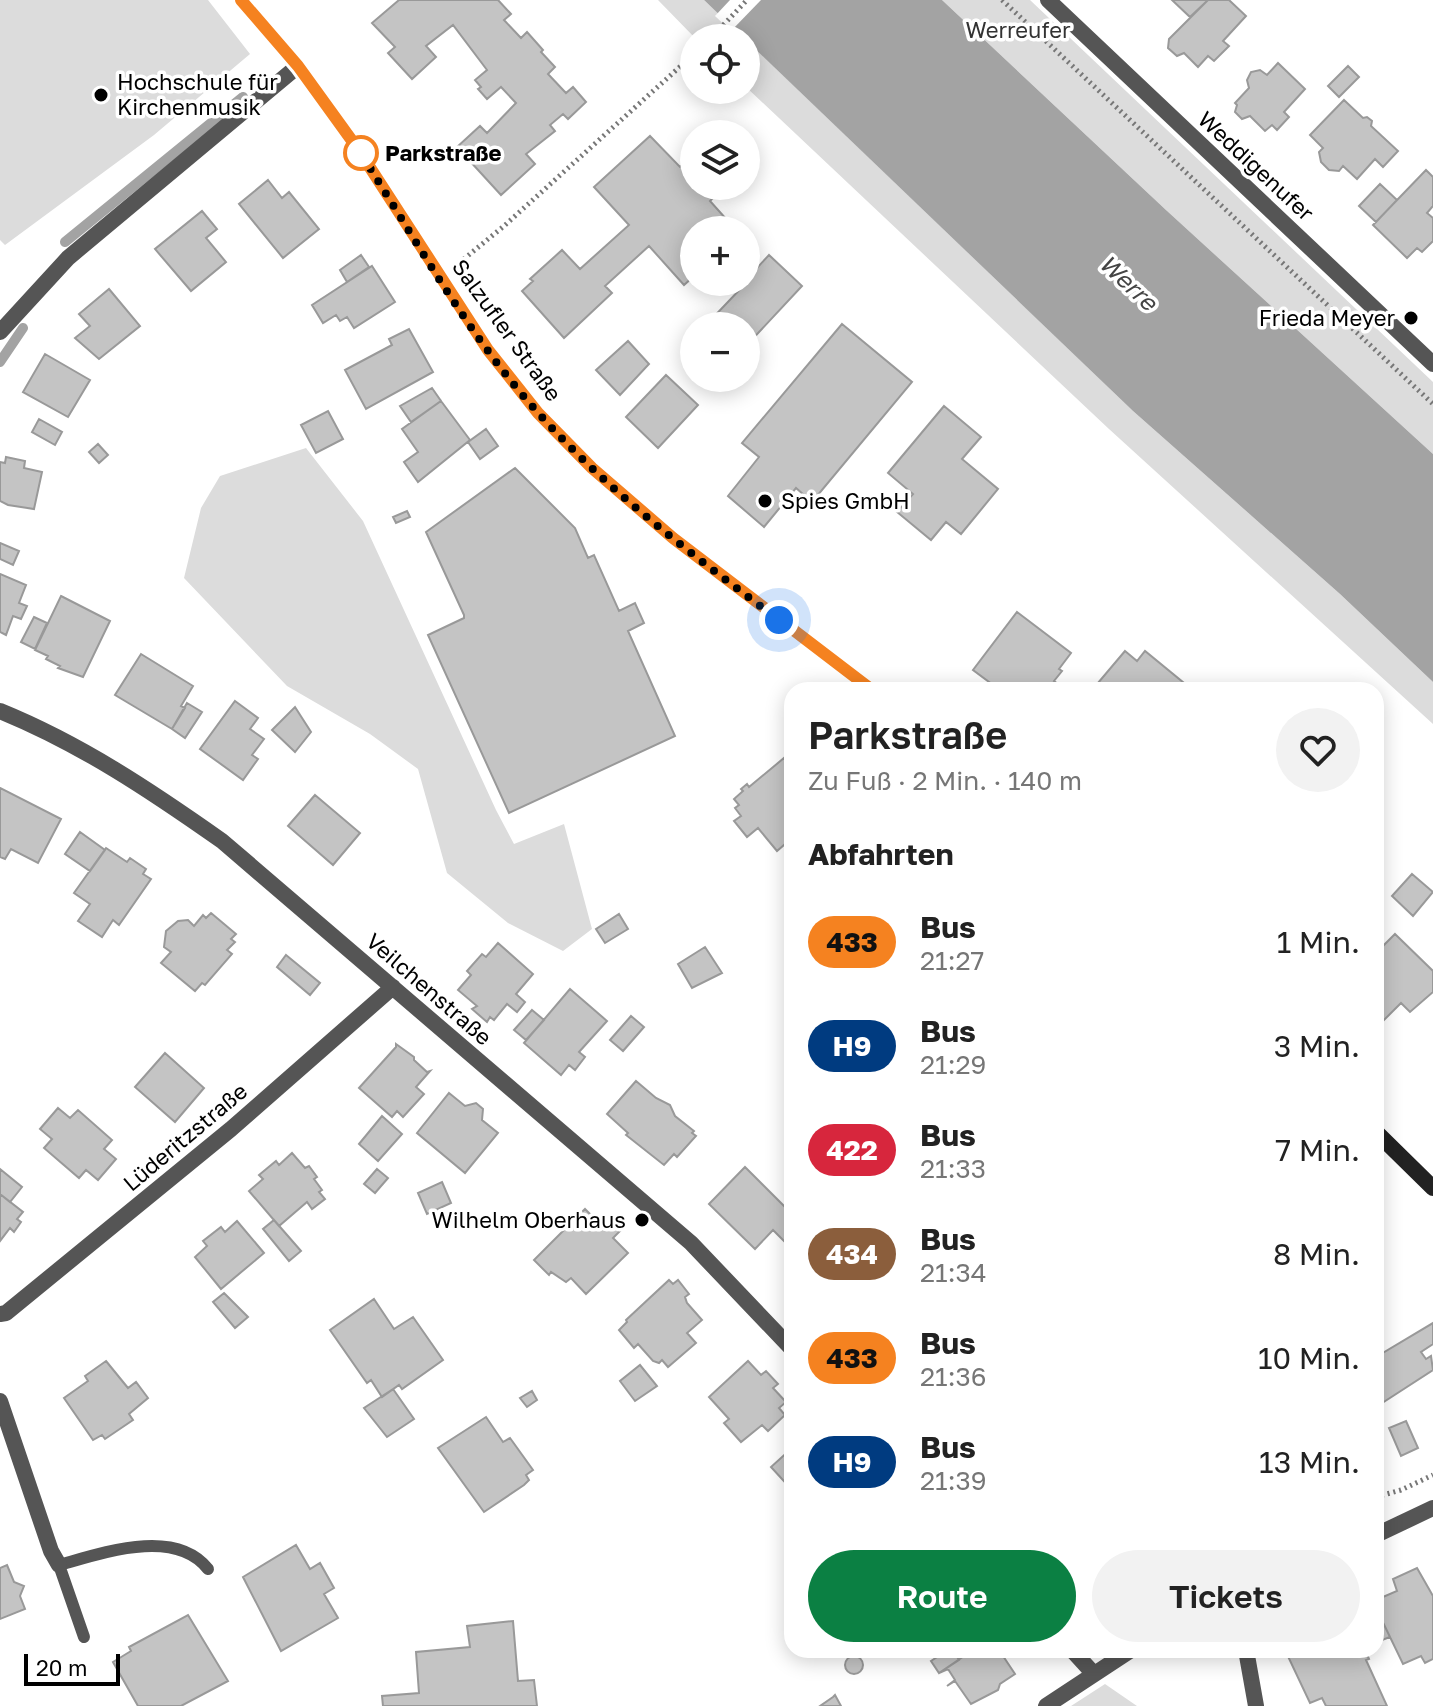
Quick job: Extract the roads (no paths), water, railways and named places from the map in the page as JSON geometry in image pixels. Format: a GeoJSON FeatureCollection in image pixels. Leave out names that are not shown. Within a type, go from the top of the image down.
{"type":"FeatureCollection","features":[{"type":"Feature","properties":{"kind":"main road","name":"Salzufler Straße"},"geometry":{"type":"LineString","coordinates":[[241,0],[298,66],[358,149],[488,350],[538,413],[592,468],[718,574],[861,682]]}},
{"type":"Feature","properties":{"kind":"main road"},"geometry":{"type":"LineString","coordinates":[[1384,1140],[1433,1188]]}},
{"type":"Feature","properties":{"kind":"street","name":"Weddigenufer"},"geometry":{"type":"LineString","coordinates":[[1048,0],[1433,364]]}},
{"type":"Feature","properties":{"kind":"street"},"geometry":{"type":"LineString","coordinates":[[0,332],[68,258],[298,66]]}},
{"type":"Feature","properties":{"kind":"street","name":"Veilchenstraße"},"geometry":{"type":"LineString","coordinates":[[0,711],[49,731],[154,792],[222,841],[691,1243],[784,1341]]}},
{"type":"Feature","properties":{"kind":"street","name":"Lüderitzstraße"},"geometry":{"type":"LineString","coordinates":[[0,1314],[18,1303],[231,1129],[393,987]]}},
{"type":"Feature","properties":{"kind":"street"},"geometry":{"type":"LineString","coordinates":[[0,1401],[51,1551],[59,1565]]}},
{"type":"Feature","properties":{"kind":"street"},"geometry":{"type":"LineString","coordinates":[[1384,1531],[1433,1508]]}},
{"type":"Feature","properties":{"kind":"street"},"geometry":{"type":"LineString","coordinates":[[1079,1658],[1093,1673]]}},
{"type":"Feature","properties":{"kind":"street"},"geometry":{"type":"LineString","coordinates":[[1046,1706],[1118,1658]]}},
{"type":"Feature","properties":{"kind":"street"},"geometry":{"type":"LineString","coordinates":[[1247,1658],[1256,1706]]}},
{"type":"Feature","properties":{"kind":"lane"},"geometry":{"type":"LineString","coordinates":[[84,1637],[59,1565],[115,1549],[169,1546],[197,1556],[208,1569]]}},
{"type":"Feature","properties":{"kind":"water","name":"Werre"},"geometry":{"type":"Polygon","coordinates":[[[704,0],[942,0],[1433,454],[1433,682],[1340,594],[1133,411],[760,54],[760,24],[729,24],[704,0]]]}},
{"type":"Feature","properties":{"kind":"waterway"},"geometry":{"type":"LineString","coordinates":[[65,242],[243,97]]}},
{"type":"Feature","properties":{"kind":"waterway"},"geometry":{"type":"LineString","coordinates":[[0,362],[23,328]]}},
{"type":"Feature","properties":{"kind":"place","name":"Hochschule für Kirchenmusik"},"geometry":{"type":"Point","coordinates":[101,95]}},
{"type":"Feature","properties":{"kind":"place","name":"Parkstraße"},"geometry":{"type":"Point","coordinates":[361,153]}},
{"type":"Feature","properties":{"kind":"place","name":"Frieda Meyer"},"geometry":{"type":"Point","coordinates":[1411,318]}},
{"type":"Feature","properties":{"kind":"place","name":"Spies GmbH"},"geometry":{"type":"Point","coordinates":[765,501]}},
{"type":"Feature","properties":{"kind":"place","name":"Wilhelm Oberhaus"},"geometry":{"type":"Point","coordinates":[642,1220]}},
{"type":"Feature","properties":{"kind":"park label","name":"Werreufer"},"geometry":{"type":"Point","coordinates":[1018,30]}}]}
